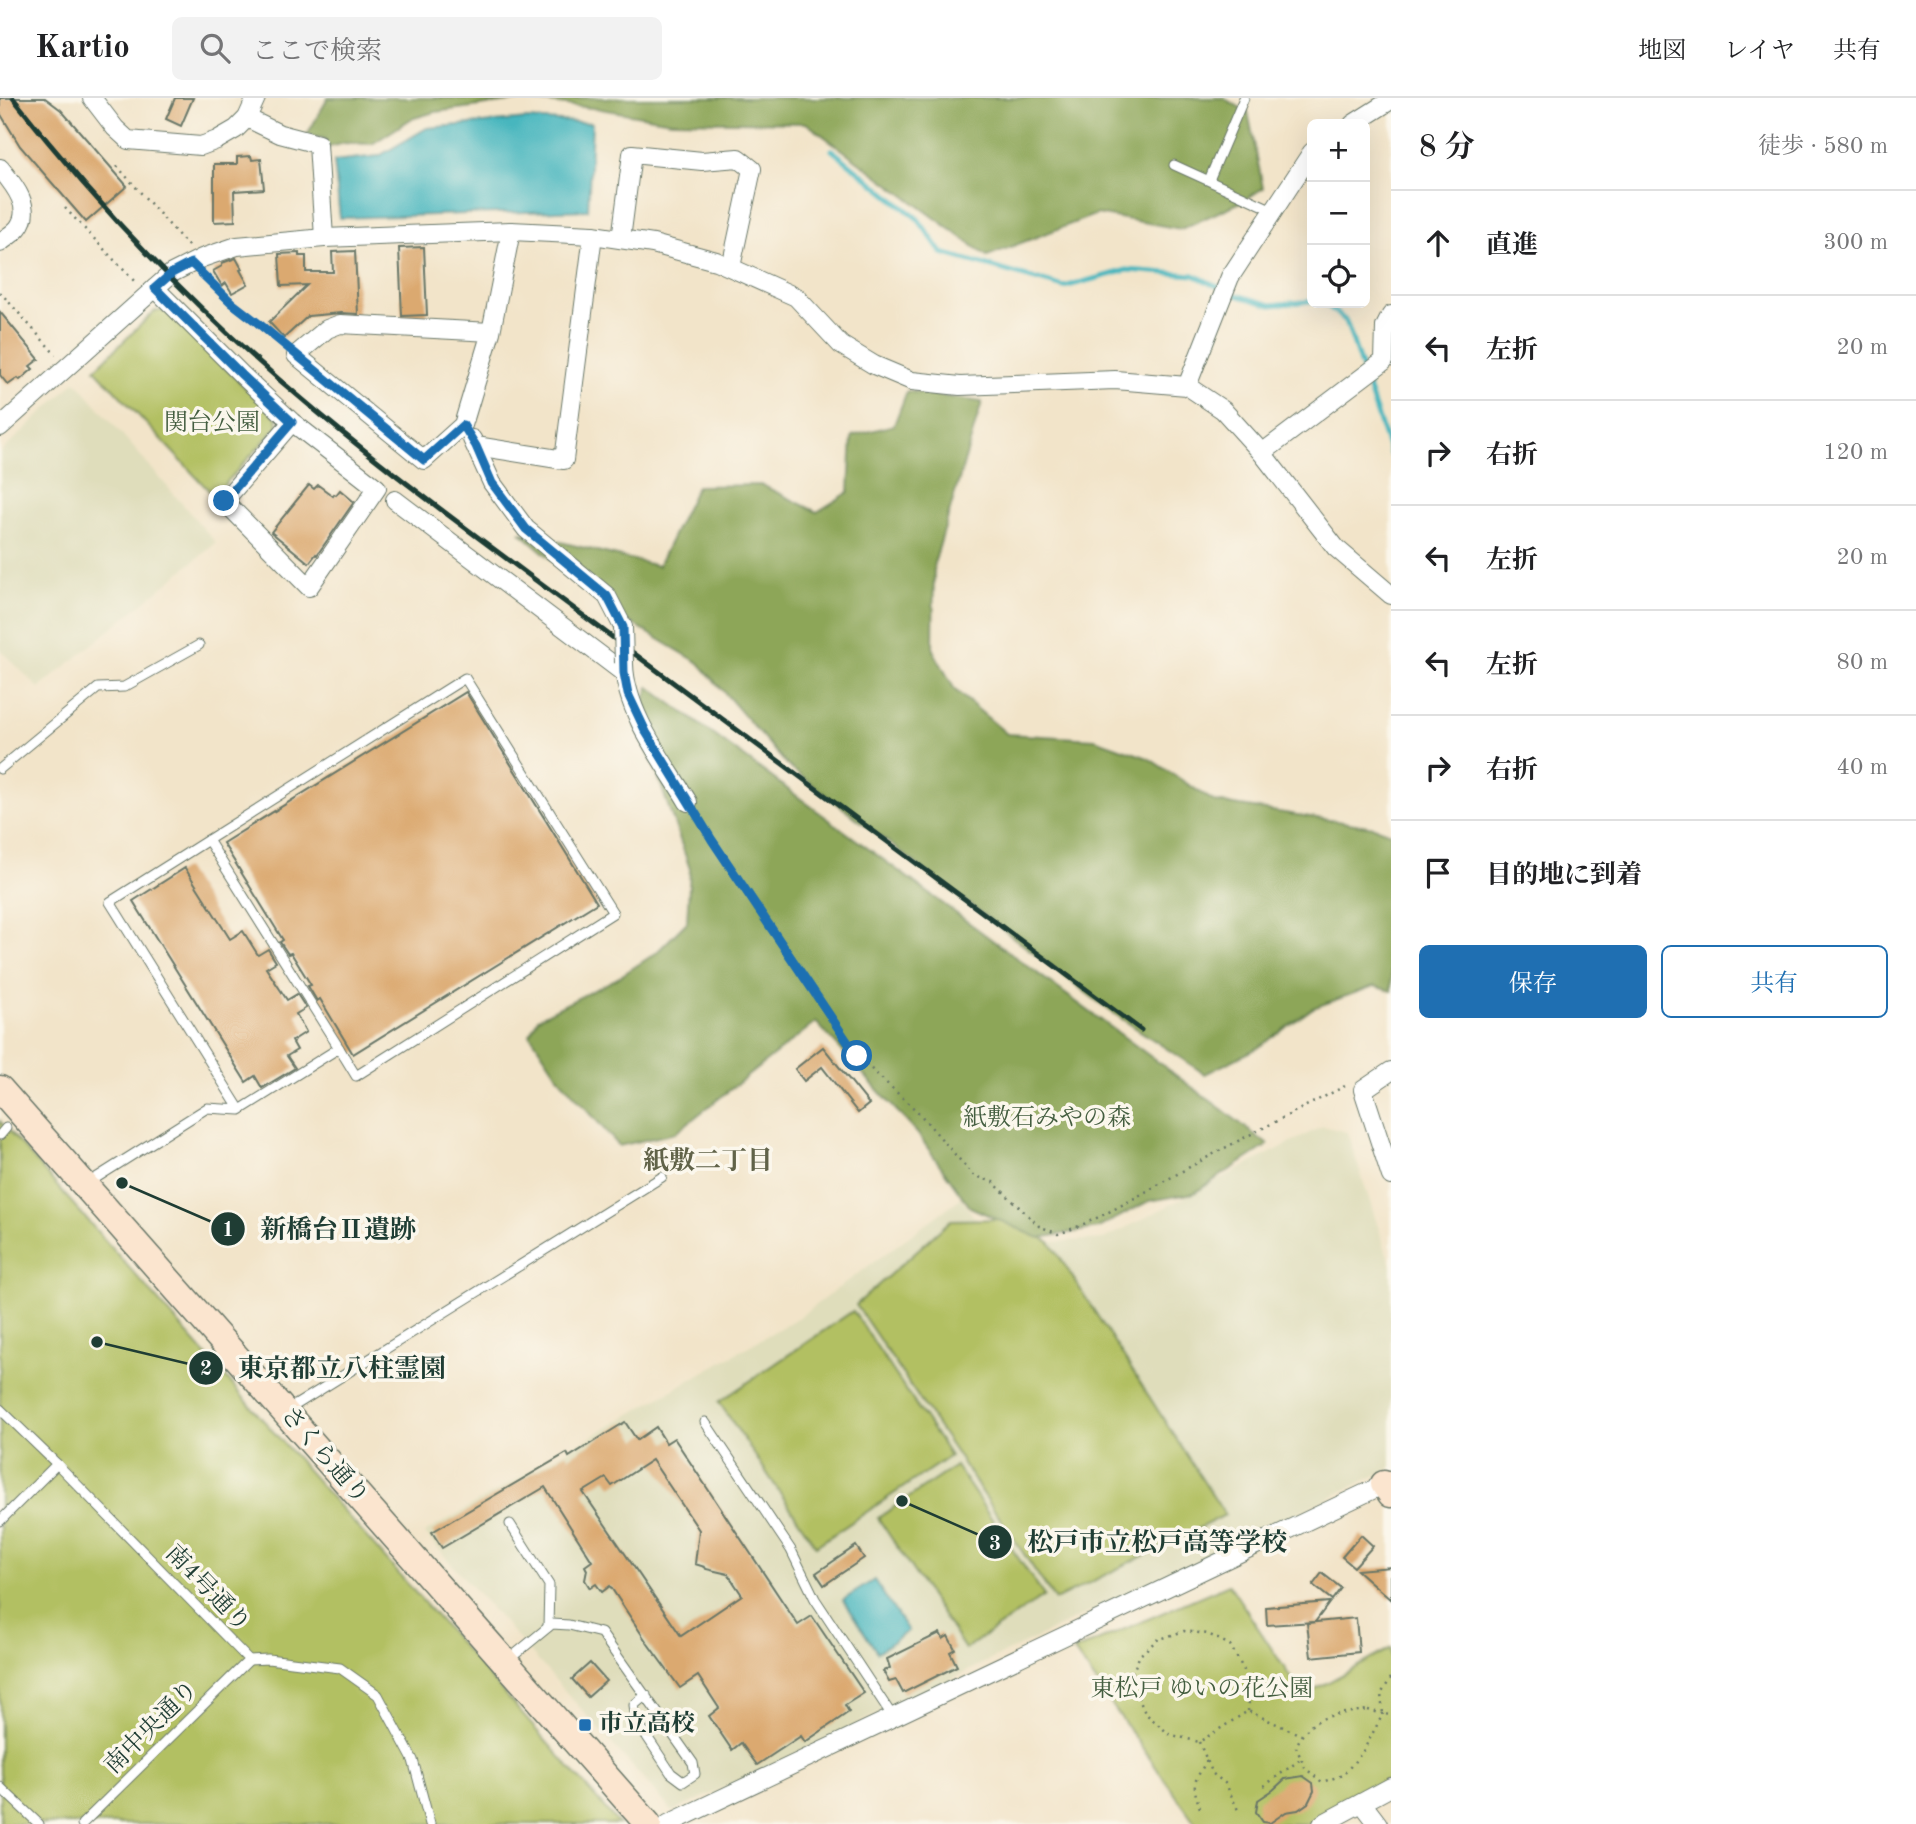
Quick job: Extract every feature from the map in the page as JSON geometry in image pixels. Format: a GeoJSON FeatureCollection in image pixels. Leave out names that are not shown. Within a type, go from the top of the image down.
{"type":"FeatureCollection","features":[{"type":"Feature","properties":{"kind":"street"},"geometry":{"type":"LineString","coordinates":[[92,98],[128,140],[201,146],[236,129],[247,118],[256,98]]}},
{"type":"Feature","properties":{"kind":"street"},"geometry":{"type":"LineString","coordinates":[[1361,119],[1391,100]]}},
{"type":"Feature","properties":{"kind":"street"},"geometry":{"type":"LineString","coordinates":[[247,118],[280,134],[318,144],[324,238]]}},
{"type":"Feature","properties":{"kind":"street"},"geometry":{"type":"LineString","coordinates":[[621,239],[632,154],[702,161],[738,158],[752,169],[731,267]]}},
{"type":"Feature","properties":{"kind":"street"},"geometry":{"type":"LineString","coordinates":[[1187,386],[1230,277],[1307,159]]}},
{"type":"Feature","properties":{"kind":"street"},"geometry":{"type":"LineString","coordinates":[[0,168],[15,186],[22,202],[23,214],[19,228],[0,243]]}},
{"type":"Feature","properties":{"kind":"street"},"geometry":{"type":"LineString","coordinates":[[491,332],[340,324],[327,329],[296,355],[424,460],[463,425],[491,332],[512,231]]}},
{"type":"Feature","properties":{"kind":"street"},"geometry":{"type":"LineString","coordinates":[[0,427],[148,288],[192,257],[237,246],[324,238],[512,231],[593,235],[653,244],[731,267],[796,297],[841,345],[874,365],[912,381],[960,386],[1115,380],[1187,386],[1223,410],[1262,453],[1336,548],[1391,595]]}},
{"type":"Feature","properties":{"kind":"street"},"geometry":{"type":"LineString","coordinates":[[476,446],[564,460],[593,235]]}},
{"type":"Feature","properties":{"kind":"street"},"geometry":{"type":"LineString","coordinates":[[148,288],[292,422],[377,488],[310,587],[224,501],[292,422]]}},
{"type":"Feature","properties":{"kind":"street"},"geometry":{"type":"LineString","coordinates":[[1262,453],[1384,361],[1385,327],[1391,316]]}},
{"type":"Feature","properties":{"kind":"street"},"geometry":{"type":"LineString","coordinates":[[463,425],[476,446],[492,483],[526,529],[607,596],[623,627],[628,694],[646,732],[688,802]]}},
{"type":"Feature","properties":{"kind":"street"},"geometry":{"type":"LineString","coordinates":[[396,500],[624,668]]}},
{"type":"Feature","properties":{"kind":"street"},"geometry":{"type":"LineString","coordinates":[[1391,1071],[1363,1090],[1391,1175]]}},
{"type":"Feature","properties":{"kind":"street","name":"さくら通り"},"geometry":{"type":"LineString","coordinates":[[0,1089],[648,1824]]}},
{"type":"Feature","properties":{"kind":"street"},"geometry":{"type":"LineString","coordinates":[[668,1824],[1389,1487]]}},
{"type":"Feature","properties":{"kind":"street"},"geometry":{"type":"LineString","coordinates":[[1322,1824],[1391,1787]]}},
{"type":"Feature","properties":{"kind":"street"},"geometry":{"type":"LineString","coordinates":[[1362,1803],[1378,1824]]}},
{"type":"Feature","properties":{"kind":"lane"},"geometry":{"type":"LineString","coordinates":[[1209,180],[1244,98]]}},
{"type":"Feature","properties":{"kind":"lane"},"geometry":{"type":"LineString","coordinates":[[1174,165],[1273,210]]}},
{"type":"Feature","properties":{"kind":"lane"},"geometry":{"type":"LineString","coordinates":[[0,769],[98,688],[124,687],[199,645]]}},
{"type":"Feature","properties":{"kind":"lane"},"geometry":{"type":"LineString","coordinates":[[208,840],[356,1076],[613,913],[465,678],[110,901],[240,1110]]}},
{"type":"Feature","properties":{"kind":"lane"},"geometry":{"type":"LineString","coordinates":[[85,1185],[207,1108],[240,1110],[339,1048]]}},
{"type":"Feature","properties":{"kind":"lane"},"geometry":{"type":"LineString","coordinates":[[285,1412],[662,1177]]}},
{"type":"Feature","properties":{"kind":"lane","name":"南4号通り"},"geometry":{"type":"LineString","coordinates":[[0,1409],[249,1660],[268,1659],[340,1668],[378,1695],[413,1760],[430,1824]]}},
{"type":"Feature","properties":{"kind":"lane"},"geometry":{"type":"LineString","coordinates":[[705,1422],[791,1549],[815,1599],[893,1717]]}},
{"type":"Feature","properties":{"kind":"lane"},"geometry":{"type":"LineString","coordinates":[[0,1521],[57,1464]]}},
{"type":"Feature","properties":{"kind":"lane"},"geometry":{"type":"LineString","coordinates":[[510,1524],[549,1585],[548,1627]]}},
{"type":"Feature","properties":{"kind":"lane"},"geometry":{"type":"LineString","coordinates":[[506,1662],[552,1624],[601,1633],[646,1695],[693,1763],[695,1774],[683,1782],[671,1773],[636,1720],[634,1705],[646,1695]]}},
{"type":"Feature","properties":{"kind":"lane","name":"南中央通り"},"geometry":{"type":"LineString","coordinates":[[82,1824],[249,1660]]}},
{"type":"Feature","properties":{"kind":"lane"},"geometry":{"type":"LineString","coordinates":[[0,1787],[39,1824]]}},
{"type":"Feature","properties":{"kind":"path"},"geometry":{"type":"LineString","coordinates":[[117,166],[232,303],[296,355]]}},
{"type":"Feature","properties":{"kind":"path"},"geometry":{"type":"LineString","coordinates":[[65,208],[148,288]]}},
{"type":"Feature","properties":{"kind":"path"},"geometry":{"type":"LineString","coordinates":[[0,292],[60,360]]}},
{"type":"Feature","properties":{"kind":"path"},"geometry":{"type":"LineString","coordinates":[[688,802],[857,1056],[918,1112],[973,1175],[993,1182],[1039,1226],[1058,1234],[1084,1225],[1348,1084],[1363,1090]]}},
{"type":"Feature","properties":{"kind":"path"},"geometry":{"type":"LineString","coordinates":[[1184,1631],[1208,1634],[1230,1645],[1251,1683],[1248,1711],[1199,1742],[1169,1734],[1145,1713],[1130,1678],[1140,1655],[1157,1640],[1184,1631]]}},
{"type":"Feature","properties":{"kind":"path"},"geometry":{"type":"LineString","coordinates":[[1391,1678],[1381,1694],[1383,1714],[1362,1752],[1343,1775],[1322,1782],[1305,1768],[1296,1747],[1301,1735],[1310,1725],[1332,1715],[1368,1710],[1383,1714],[1391,1716]]}},
{"type":"Feature","properties":{"kind":"path"},"geometry":{"type":"LineString","coordinates":[[1248,1711],[1301,1735]]}},
{"type":"Feature","properties":{"kind":"path"},"geometry":{"type":"LineString","coordinates":[[1199,1742],[1213,1774],[1226,1784],[1238,1810]]}},
{"type":"Feature","properties":{"kind":"path"},"geometry":{"type":"LineString","coordinates":[[1264,1786],[1301,1759]]}},
{"type":"Feature","properties":{"kind":"path"},"geometry":{"type":"LineString","coordinates":[[1200,1808],[1193,1789],[1207,1760]]}},
{"type":"Feature","properties":{"kind":"shaded area"},"geometry":{"type":"Polygon","coordinates":[[[76,381],[216,543],[39,688],[0,650],[0,453],[76,381]]]}},
{"type":"Feature","properties":{"kind":"shaded area"},"geometry":{"type":"Polygon","coordinates":[[[1323,1126],[1347,1132],[1391,1266],[1391,1468],[673,1812],[424,1533],[799,1317],[961,1198],[973,1216],[1035,1243],[1104,1239],[1323,1126]]]}},
{"type":"Feature","properties":{"kind":"green space"},"geometry":{"type":"Polygon","coordinates":[[[328,98],[1223,98],[1248,112],[1263,188],[1243,201],[1181,229],[1097,214],[987,256],[806,123],[671,121],[524,100],[435,112],[411,119],[372,144],[345,143],[326,148],[326,139],[307,135],[328,98]]]}},
{"type":"Feature","properties":{"kind":"green space","name":"関台公園"},"geometry":{"type":"Polygon","coordinates":[[[155,311],[166,311],[277,418],[278,426],[214,496],[95,369],[155,311]]]}},
{"type":"Feature","properties":{"kind":"green space"},"geometry":{"type":"Polygon","coordinates":[[[907,391],[982,402],[934,564],[933,650],[955,690],[1007,734],[1095,739],[1148,758],[1215,802],[1374,827],[1391,833],[1391,991],[1374,986],[1313,1008],[1258,1048],[1205,1074],[1110,1011],[788,766],[699,663],[611,611],[520,532],[658,566],[697,486],[762,485],[817,512],[849,492],[852,436],[894,425],[907,391]]]}},
{"type":"Feature","properties":{"kind":"green space","name":"紙敷石みやの森"},"geometry":{"type":"Polygon","coordinates":[[[649,687],[1268,1145],[1194,1193],[1149,1201],[1098,1228],[1039,1238],[970,1207],[917,1133],[816,1022],[675,1133],[619,1146],[559,1078],[530,1034],[538,1018],[616,979],[656,953],[687,922],[690,869],[656,771],[636,726],[649,687]]]}},
{"type":"Feature","properties":{"kind":"green space"},"geometry":{"type":"Polygon","coordinates":[[[0,1121],[619,1824],[0,1824],[0,1121]]]}},
{"type":"Feature","properties":{"kind":"green space"},"geometry":{"type":"Polygon","coordinates":[[[1006,1219],[1050,1242],[1225,1515],[1055,1600],[856,1305],[951,1220],[1006,1219]]]}},
{"type":"Feature","properties":{"kind":"green space"},"geometry":{"type":"Polygon","coordinates":[[[853,1311],[950,1456],[816,1546],[719,1402],[853,1311]]]}},
{"type":"Feature","properties":{"kind":"green space"},"geometry":{"type":"Polygon","coordinates":[[[956,1466],[1044,1596],[965,1649],[878,1518],[956,1466]]]}},
{"type":"Feature","properties":{"kind":"green space","name":"東松戸 ゆいの花公園"},"geometry":{"type":"Polygon","coordinates":[[[1229,1584],[1303,1696],[1391,1648],[1391,1778],[1308,1824],[1196,1824],[1074,1651],[1229,1584]]]}},
{"type":"Feature","properties":{"kind":"water"},"geometry":{"type":"Polygon","coordinates":[[[527,119],[592,123],[588,210],[340,218],[334,161],[379,156],[427,128],[527,119]]]}},
{"type":"Feature","properties":{"kind":"water"},"geometry":{"type":"Polygon","coordinates":[[[874,1580],[908,1631],[877,1652],[843,1600],[874,1580]]]}},
{"type":"Feature","properties":{"kind":"building"},"geometry":{"type":"Polygon","coordinates":[[[0,98],[45,98],[61,110],[127,186],[86,222],[20,146],[0,113],[0,98]]]}},
{"type":"Feature","properties":{"kind":"building"},"geometry":{"type":"Polygon","coordinates":[[[175,98],[193,98],[181,126],[166,119],[175,98]]]}},
{"type":"Feature","properties":{"kind":"building"},"geometry":{"type":"Polygon","coordinates":[[[251,156],[252,160],[261,159],[264,189],[234,191],[235,221],[214,222],[214,164],[237,164],[237,157],[251,156]]]}},
{"type":"Feature","properties":{"kind":"building"},"geometry":{"type":"Polygon","coordinates":[[[424,247],[427,315],[402,316],[399,248],[424,247]]]}},
{"type":"Feature","properties":{"kind":"building"},"geometry":{"type":"Polygon","coordinates":[[[355,251],[358,314],[308,316],[284,338],[269,322],[307,285],[281,286],[279,254],[299,253],[299,256],[306,256],[306,272],[333,272],[332,252],[355,251]]]}},
{"type":"Feature","properties":{"kind":"building"},"geometry":{"type":"Polygon","coordinates":[[[236,258],[248,284],[232,293],[226,283],[222,286],[213,271],[222,266],[222,263],[236,258]]]}},
{"type":"Feature","properties":{"kind":"building"},"geometry":{"type":"Polygon","coordinates":[[[0,312],[39,359],[30,366],[33,369],[20,380],[18,378],[8,385],[0,375],[0,312]]]}},
{"type":"Feature","properties":{"kind":"building"},"geometry":{"type":"Polygon","coordinates":[[[309,485],[314,489],[318,485],[333,496],[340,490],[354,502],[309,563],[271,532],[309,485]]]}},
{"type":"Feature","properties":{"kind":"building"},"geometry":{"type":"Polygon","coordinates":[[[466,692],[597,903],[353,1054],[320,999],[317,1001],[308,986],[311,985],[291,953],[288,954],[280,942],[283,940],[223,843],[466,692]]]}},
{"type":"Feature","properties":{"kind":"building"},"geometry":{"type":"Polygon","coordinates":[[[185,868],[230,939],[243,931],[258,955],[268,949],[276,962],[266,968],[287,1000],[297,994],[306,1008],[296,1014],[306,1032],[292,1041],[297,1050],[287,1056],[295,1068],[262,1088],[255,1076],[246,1082],[133,901],[185,868]]]}},
{"type":"Feature","properties":{"kind":"building"},"geometry":{"type":"Polygon","coordinates":[[[823,1047],[869,1104],[858,1113],[822,1067],[804,1081],[795,1069],[823,1047]]]}},
{"type":"Feature","properties":{"kind":"building"},"geometry":{"type":"Polygon","coordinates":[[[625,1422],[637,1440],[656,1427],[666,1443],[674,1438],[798,1625],[812,1616],[864,1693],[845,1705],[849,1712],[805,1742],[801,1736],[757,1765],[741,1743],[732,1750],[709,1716],[719,1708],[698,1676],[680,1688],[610,1586],[602,1592],[596,1584],[590,1588],[585,1580],[585,1566],[592,1561],[545,1487],[442,1548],[432,1532],[567,1453],[569,1457],[625,1422]],[[652,1460],[612,1486],[606,1478],[583,1492],[681,1636],[742,1595],[728,1574],[695,1564],[699,1530],[652,1460]]]}},
{"type":"Feature","properties":{"kind":"building"},"geometry":{"type":"Polygon","coordinates":[[[1361,1535],[1373,1546],[1354,1567],[1342,1557],[1361,1535]]]}},
{"type":"Feature","properties":{"kind":"building"},"geometry":{"type":"Polygon","coordinates":[[[856,1546],[864,1558],[824,1585],[816,1573],[856,1546]]]}},
{"type":"Feature","properties":{"kind":"building"},"geometry":{"type":"Polygon","coordinates":[[[1391,1567],[1391,1600],[1357,1570],[1391,1567]]]}},
{"type":"Feature","properties":{"kind":"building"},"geometry":{"type":"Polygon","coordinates":[[[1322,1573],[1341,1588],[1332,1600],[1313,1585],[1322,1573]]]}},
{"type":"Feature","properties":{"kind":"building"},"geometry":{"type":"Polygon","coordinates":[[[1330,1602],[1315,1622],[1267,1625],[1266,1607],[1330,1602]]]}},
{"type":"Feature","properties":{"kind":"building"},"geometry":{"type":"Polygon","coordinates":[[[1356,1618],[1359,1652],[1311,1657],[1307,1623],[1356,1618]]]}},
{"type":"Feature","properties":{"kind":"building"},"geometry":{"type":"Polygon","coordinates":[[[940,1633],[943,1639],[948,1636],[955,1649],[950,1652],[957,1666],[903,1693],[896,1680],[889,1682],[883,1671],[890,1668],[887,1659],[940,1633]]]}},
{"type":"Feature","properties":{"kind":"building"},"geometry":{"type":"Polygon","coordinates":[[[590,1663],[606,1681],[588,1697],[572,1679],[590,1663]]]}},
{"type":"Feature","properties":{"kind":"building"},"geometry":{"type":"Polygon","coordinates":[[[1303,1776],[1313,1783],[1314,1791],[1308,1803],[1298,1810],[1286,1812],[1270,1823],[1263,1822],[1256,1812],[1258,1800],[1285,1779],[1303,1776]]]}},
{"type":"Feature","properties":{"kind":"waterway"},"geometry":{"type":"LineString","coordinates":[[832,150],[918,219],[942,253],[1064,287],[1127,270],[1194,275],[1233,294],[1271,305],[1307,301]]}},
{"type":"Feature","properties":{"kind":"waterway"},"geometry":{"type":"LineString","coordinates":[[1330,308],[1346,321],[1391,456]]}},
{"type":"Feature","properties":{"kind":"railway"},"geometry":{"type":"LineString","coordinates":[[13,98],[118,223],[194,301],[315,410],[466,528],[1141,1030]]}},
{"type":"Feature","properties":{"kind":"place","name":"新橋台Ⅱ遺跡"},"geometry":{"type":"Point","coordinates":[122,1183]}},
{"type":"Feature","properties":{"kind":"place","name":"東京都立八柱霊園"},"geometry":{"type":"Point","coordinates":[97,1342]}},
{"type":"Feature","properties":{"kind":"place","name":"松戸市立松戸高等学校"},"geometry":{"type":"Point","coordinates":[902,1501]}},
{"type":"Feature","properties":{"kind":"place","name":"市立高校"},"geometry":{"type":"Point","coordinates":[585,1725]}},
{"type":"Feature","properties":{"kind":"district","name":"紙敷二丁目"},"geometry":{"type":"Point","coordinates":[708,1162]}},
{"type":"Feature","properties":{"kind":"route"},"geometry":{"type":"LineString","coordinates":[[224,501],[292,422],[155,288],[172,273],[191,263],[232,303],[424,460],[463,425],[476,446],[492,483],[526,529],[607,596],[623,627],[624,673],[628,694],[646,732],[712,840],[857,1056]]}}]}
